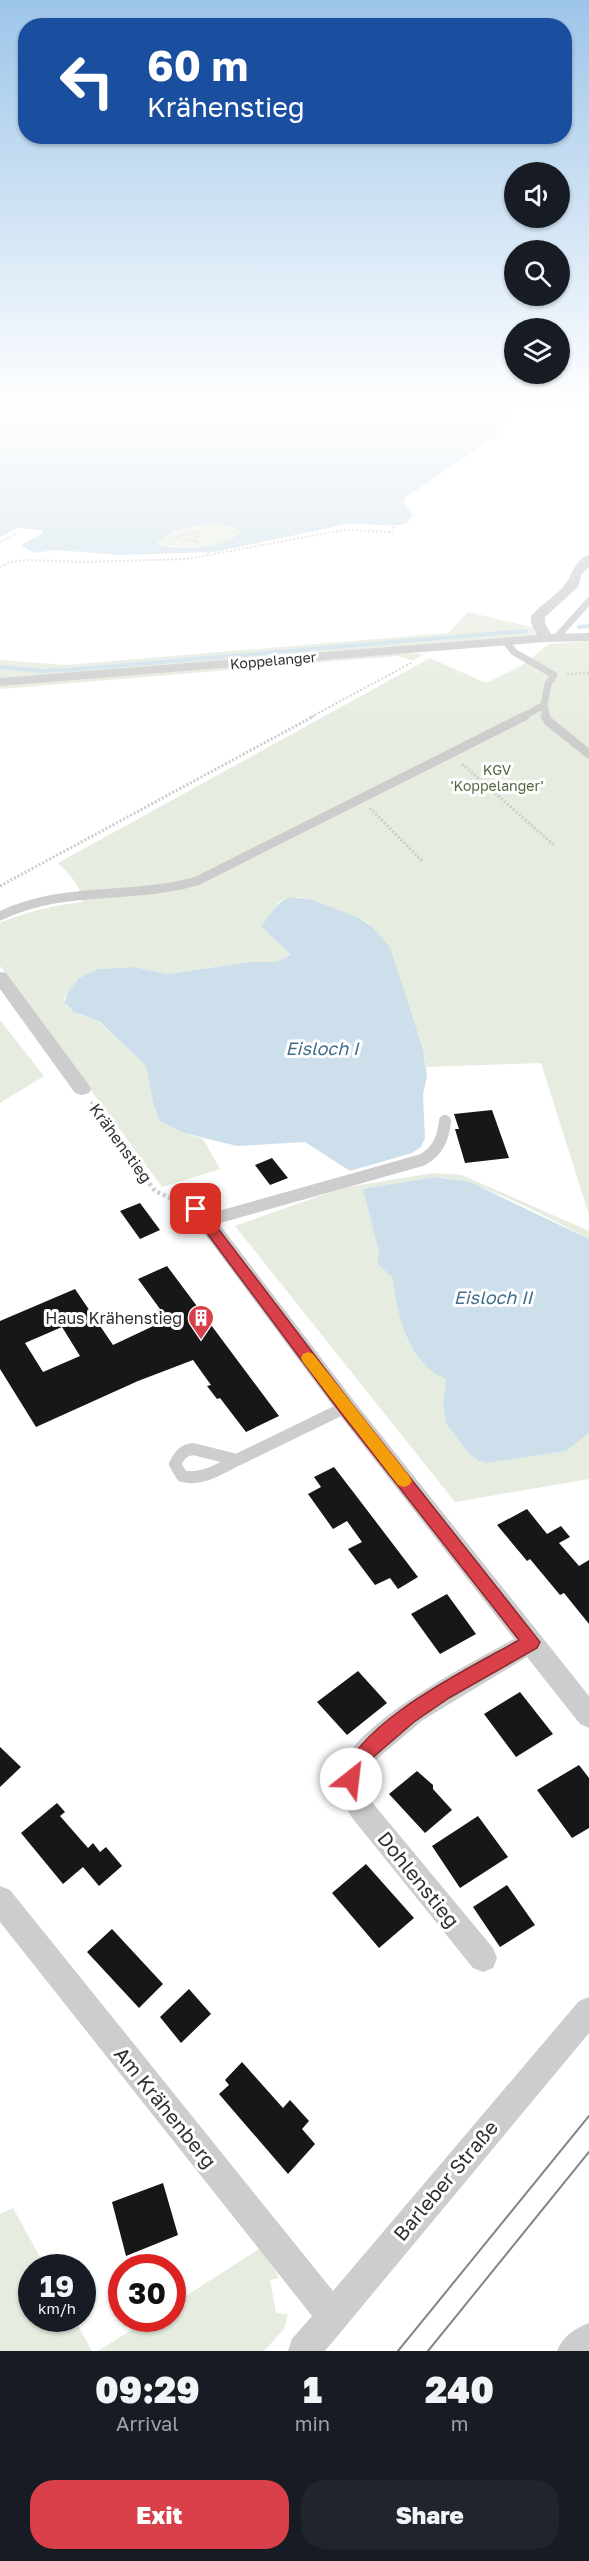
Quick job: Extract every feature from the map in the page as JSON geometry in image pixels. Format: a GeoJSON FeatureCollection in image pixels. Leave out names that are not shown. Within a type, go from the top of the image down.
{"type":"FeatureCollection","features":[{"type":"Feature","properties":{"kind":"street"},"geometry":{"type":"LineString","coordinates":[[552,638],[538,623],[538,616],[573,584],[576,573],[589,559]]}},
{"type":"Feature","properties":{"kind":"street","name":"Koppelanger"},"geometry":{"type":"LineString","coordinates":[[0,682],[552,638],[589,637]]}},
{"type":"Feature","properties":{"kind":"street","name":"Krähenstieg"},"geometry":{"type":"LineString","coordinates":[[0,977],[82,1089]]}},
{"type":"Feature","properties":{"kind":"street"},"geometry":{"type":"LineString","coordinates":[[201,1215],[345,1407],[589,1716]]}},
{"type":"Feature","properties":{"kind":"street","name":"Dohlenstieg"},"geometry":{"type":"LineString","coordinates":[[483,1958],[359,1806],[352,1791],[351,1779],[353,1768],[364,1754],[408,1716],[531,1642]]}},
{"type":"Feature","properties":{"kind":"street","name":"Am Krähenberg"},"geometry":{"type":"LineString","coordinates":[[0,1900],[332,2315]]}},
{"type":"Feature","properties":{"kind":"street","name":"Barleber Straße"},"geometry":{"type":"LineString","coordinates":[[304,2351],[589,2011]]}},
{"type":"Feature","properties":{"kind":"street"},"geometry":{"type":"LineString","coordinates":[[573,2351],[589,2339]]}},
{"type":"Feature","properties":{"kind":"lane"},"geometry":{"type":"LineString","coordinates":[[552,638],[589,601]]}},
{"type":"Feature","properties":{"kind":"lane"},"geometry":{"type":"LineString","coordinates":[[506,642],[514,652],[554,675],[548,684],[544,704],[547,719],[589,754]]}},
{"type":"Feature","properties":{"kind":"lane"},"geometry":{"type":"LineString","coordinates":[[0,916],[46,899],[158,889],[192,883],[450,754],[544,704]]}},
{"type":"Feature","properties":{"kind":"lane"},"geometry":{"type":"LineString","coordinates":[[201,1215],[422,1160],[438,1148],[443,1136],[445,1121]]}},
{"type":"Feature","properties":{"kind":"lane"},"geometry":{"type":"LineString","coordinates":[[237,1460],[345,1407]]}},
{"type":"Feature","properties":{"kind":"path"},"geometry":{"type":"LineString","coordinates":[[0,567],[14,561],[29,560],[131,562],[210,554],[343,530],[392,532],[394,526]]}},
{"type":"Feature","properties":{"kind":"path"},"geometry":{"type":"LineString","coordinates":[[197,542],[199,536],[195,531],[176,537],[180,540],[197,542],[210,554]]}},
{"type":"Feature","properties":{"kind":"path"},"geometry":{"type":"LineString","coordinates":[[2,541],[18,533]]}},
{"type":"Feature","properties":{"kind":"path"},"geometry":{"type":"LineString","coordinates":[[0,886],[440,647]]}},
{"type":"Feature","properties":{"kind":"path"},"geometry":{"type":"LineString","coordinates":[[554,675],[589,674]]}},
{"type":"Feature","properties":{"kind":"path"},"geometry":{"type":"LineString","coordinates":[[450,754],[555,846]]}},
{"type":"Feature","properties":{"kind":"path"},"geometry":{"type":"LineString","coordinates":[[361,799],[423,862]]}},
{"type":"Feature","properties":{"kind":"path","name":"Krähenstieg"},"geometry":{"type":"LineString","coordinates":[[82,1089],[155,1191],[201,1215]]}},
{"type":"Feature","properties":{"kind":"green space"},"geometry":{"type":"Polygon","coordinates":[[[223,525],[240,530],[240,533],[211,545],[177,547],[157,544],[163,538],[178,531],[223,525]]]}},
{"type":"Feature","properties":{"kind":"green space"},"geometry":{"type":"Polygon","coordinates":[[[468,612],[535,628],[536,633],[531,637],[0,680],[0,660],[66,665],[448,633],[468,612]]]}},
{"type":"Feature","properties":{"kind":"green space","name":"KGV 'Koppelanger'"},"geometry":{"type":"Polygon","coordinates":[[[589,641],[589,1215],[541,1063],[426,1067],[423,1049],[390,948],[367,922],[297,897],[284,899],[278,903],[261,926],[291,955],[276,962],[249,962],[168,974],[134,967],[98,969],[79,978],[64,998],[66,1006],[80,1015],[97,1020],[146,1066],[153,1103],[184,1133],[203,1139],[220,1169],[162,1187],[0,966],[0,923],[20,915],[82,902],[80,891],[74,881],[58,863],[430,658],[486,683],[521,666],[549,644],[589,641]]]}},
{"type":"Feature","properties":{"kind":"green space"},"geometry":{"type":"Polygon","coordinates":[[[401,653],[423,654],[413,661],[398,656],[0,689],[0,685],[401,653]]]}},
{"type":"Feature","properties":{"kind":"green space"},"geometry":{"type":"Polygon","coordinates":[[[0,1020],[44,1076],[0,1103],[0,1020]]]}},
{"type":"Feature","properties":{"kind":"green space"},"geometry":{"type":"Polygon","coordinates":[[[433,1173],[462,1175],[589,1231],[589,1239],[514,1201],[454,1179],[436,1177],[365,1197],[379,1253],[377,1264],[392,1277],[396,1303],[415,1353],[433,1372],[446,1379],[443,1404],[446,1424],[469,1454],[479,1461],[488,1463],[566,1451],[589,1433],[589,1479],[455,1502],[235,1226],[342,1188],[433,1173]]]}},
{"type":"Feature","properties":{"kind":"green space"},"geometry":{"type":"Polygon","coordinates":[[[13,2208],[38,2254],[18,2254],[18,2332],[81,2332],[92,2351],[0,2351],[0,2214],[13,2208]]]}},
{"type":"Feature","properties":{"kind":"green space"},"geometry":{"type":"Polygon","coordinates":[[[264,2246],[279,2278],[270,2280],[276,2313],[288,2314],[284,2329],[264,2351],[98,2351],[128,2332],[186,2332],[186,2296],[264,2246]]]}},
{"type":"Feature","properties":{"kind":"water"},"geometry":{"type":"Polygon","coordinates":[[[0,519],[410,519],[407,523],[400,525],[348,524],[215,552],[120,555],[55,550],[34,553],[22,546],[43,533],[42,530],[18,528],[0,537],[0,519]],[[223,525],[197,526],[178,530],[157,544],[188,548],[200,547],[223,542],[240,533],[240,530],[223,525]]]}},
{"type":"Feature","properties":{"kind":"water","name":"Eisloch I"},"geometry":{"type":"Polygon","coordinates":[[[290,897],[313,900],[359,918],[371,926],[390,947],[423,1049],[427,1076],[423,1095],[425,1138],[421,1147],[412,1153],[350,1171],[305,1142],[237,1146],[184,1133],[160,1121],[153,1103],[146,1066],[99,1021],[74,1012],[64,1003],[68,992],[79,978],[98,969],[134,967],[168,974],[249,962],[276,962],[291,955],[261,926],[277,905],[290,897]]]}},
{"type":"Feature","properties":{"kind":"water","name":"Eisloch II"},"geometry":{"type":"Polygon","coordinates":[[[436,1177],[470,1182],[589,1239],[589,1433],[566,1451],[488,1463],[479,1461],[469,1454],[446,1424],[443,1404],[446,1379],[423,1363],[409,1341],[396,1303],[392,1277],[377,1264],[379,1253],[363,1189],[436,1177]]]}},
{"type":"Feature","properties":{"kind":"building"},"geometry":{"type":"Polygon","coordinates":[[[492,1110],[509,1158],[465,1163],[455,1129],[459,1129],[454,1114],[492,1110]]]}},
{"type":"Feature","properties":{"kind":"building"},"geometry":{"type":"Polygon","coordinates":[[[272,1158],[288,1178],[270,1185],[255,1165],[272,1158]]]}},
{"type":"Feature","properties":{"kind":"building"},"geometry":{"type":"Polygon","coordinates":[[[140,1203],[160,1230],[140,1239],[120,1211],[140,1203]]]}},
{"type":"Feature","properties":{"kind":"building"},"geometry":{"type":"Polygon","coordinates":[[[167,1266],[279,1416],[246,1432],[220,1398],[217,1399],[207,1386],[211,1385],[193,1360],[138,1381],[36,1427],[0,1369],[0,1321],[75,1289],[113,1345],[164,1321],[156,1311],[160,1309],[138,1279],[167,1266]],[[62,1327],[25,1343],[43,1372],[80,1356],[62,1327]]]}},
{"type":"Feature","properties":{"kind":"building"},"geometry":{"type":"Polygon","coordinates":[[[334,1467],[418,1577],[398,1589],[390,1578],[375,1585],[348,1549],[362,1542],[347,1521],[333,1529],[308,1494],[321,1487],[314,1477],[334,1467]]]}},
{"type":"Feature","properties":{"kind":"building"},"geometry":{"type":"Polygon","coordinates":[[[527,1509],[547,1534],[561,1526],[570,1537],[559,1543],[579,1566],[589,1560],[589,1624],[564,1593],[560,1595],[497,1525],[527,1509]]]}},
{"type":"Feature","properties":{"kind":"building"},"geometry":{"type":"Polygon","coordinates":[[[447,1594],[476,1634],[440,1654],[411,1614],[447,1594]]]}},
{"type":"Feature","properties":{"kind":"building"},"geometry":{"type":"Polygon","coordinates":[[[358,1671],[387,1703],[347,1735],[317,1702],[358,1671]]]}},
{"type":"Feature","properties":{"kind":"building"},"geometry":{"type":"Polygon","coordinates":[[[520,1692],[553,1734],[516,1757],[484,1714],[520,1692]]]}},
{"type":"Feature","properties":{"kind":"building"},"geometry":{"type":"Polygon","coordinates":[[[0,1747],[21,1767],[0,1787],[0,1747]]]}},
{"type":"Feature","properties":{"kind":"building"},"geometry":{"type":"Polygon","coordinates":[[[579,1765],[589,1778],[589,1828],[572,1838],[537,1790],[579,1765]]]}},
{"type":"Feature","properties":{"kind":"building"},"geometry":{"type":"Polygon","coordinates":[[[417,1771],[433,1785],[433,1789],[452,1810],[425,1833],[389,1794],[417,1771]]]}},
{"type":"Feature","properties":{"kind":"building"},"geometry":{"type":"Polygon","coordinates":[[[57,1803],[65,1812],[60,1816],[88,1848],[93,1843],[100,1852],[106,1847],[122,1866],[99,1886],[83,1867],[63,1884],[21,1833],[57,1803]]]}},
{"type":"Feature","properties":{"kind":"building"},"geometry":{"type":"Polygon","coordinates":[[[478,1816],[508,1857],[460,1888],[432,1846],[478,1816]]]}},
{"type":"Feature","properties":{"kind":"building"},"geometry":{"type":"Polygon","coordinates":[[[366,1864],[414,1918],[379,1948],[332,1893],[366,1864]]]}},
{"type":"Feature","properties":{"kind":"building"},"geometry":{"type":"Polygon","coordinates":[[[507,1885],[535,1925],[500,1947],[473,1907],[507,1885]]]}},
{"type":"Feature","properties":{"kind":"building"},"geometry":{"type":"Polygon","coordinates":[[[112,1929],[163,1984],[139,2008],[87,1952],[112,1929]]]}},
{"type":"Feature","properties":{"kind":"building"},"geometry":{"type":"Polygon","coordinates":[[[189,1989],[211,2014],[181,2043],[160,2017],[189,1989]]]}},
{"type":"Feature","properties":{"kind":"building"},"geometry":{"type":"Polygon","coordinates":[[[242,2062],[283,2108],[290,2100],[309,2121],[302,2129],[315,2144],[288,2174],[219,2094],[229,2085],[225,2080],[242,2062]]]}},
{"type":"Feature","properties":{"kind":"building"},"geometry":{"type":"Polygon","coordinates":[[[163,2183],[178,2235],[131,2254],[125,2254],[112,2202],[163,2183]]]}},
{"type":"Feature","properties":{"kind":"waterway"},"geometry":{"type":"LineString","coordinates":[[579,627],[589,626]]}},
{"type":"Feature","properties":{"kind":"waterway"},"geometry":{"type":"LineString","coordinates":[[0,667],[41,671],[66,670],[526,631]]}},
{"type":"Feature","properties":{"kind":"tram line"},"geometry":{"type":"LineString","coordinates":[[398,2351],[589,2116]]}},
{"type":"Feature","properties":{"kind":"tram line"},"geometry":{"type":"LineString","coordinates":[[428,2351],[589,2152]]}},
{"type":"Feature","properties":{"kind":"slow traffic"},"geometry":{"type":"LineString","coordinates":[[308,1358],[404,1481]]}},
{"type":"Feature","properties":{"kind":"place","name":"Haus Krähenstieg"},"geometry":{"type":"Point","coordinates":[201,1341]}},
{"type":"Feature","properties":{"kind":"route"},"geometry":{"type":"LineString","coordinates":[[196,1209],[345,1407],[531,1642],[408,1716],[364,1754],[353,1768],[351,1779]]}}]}
